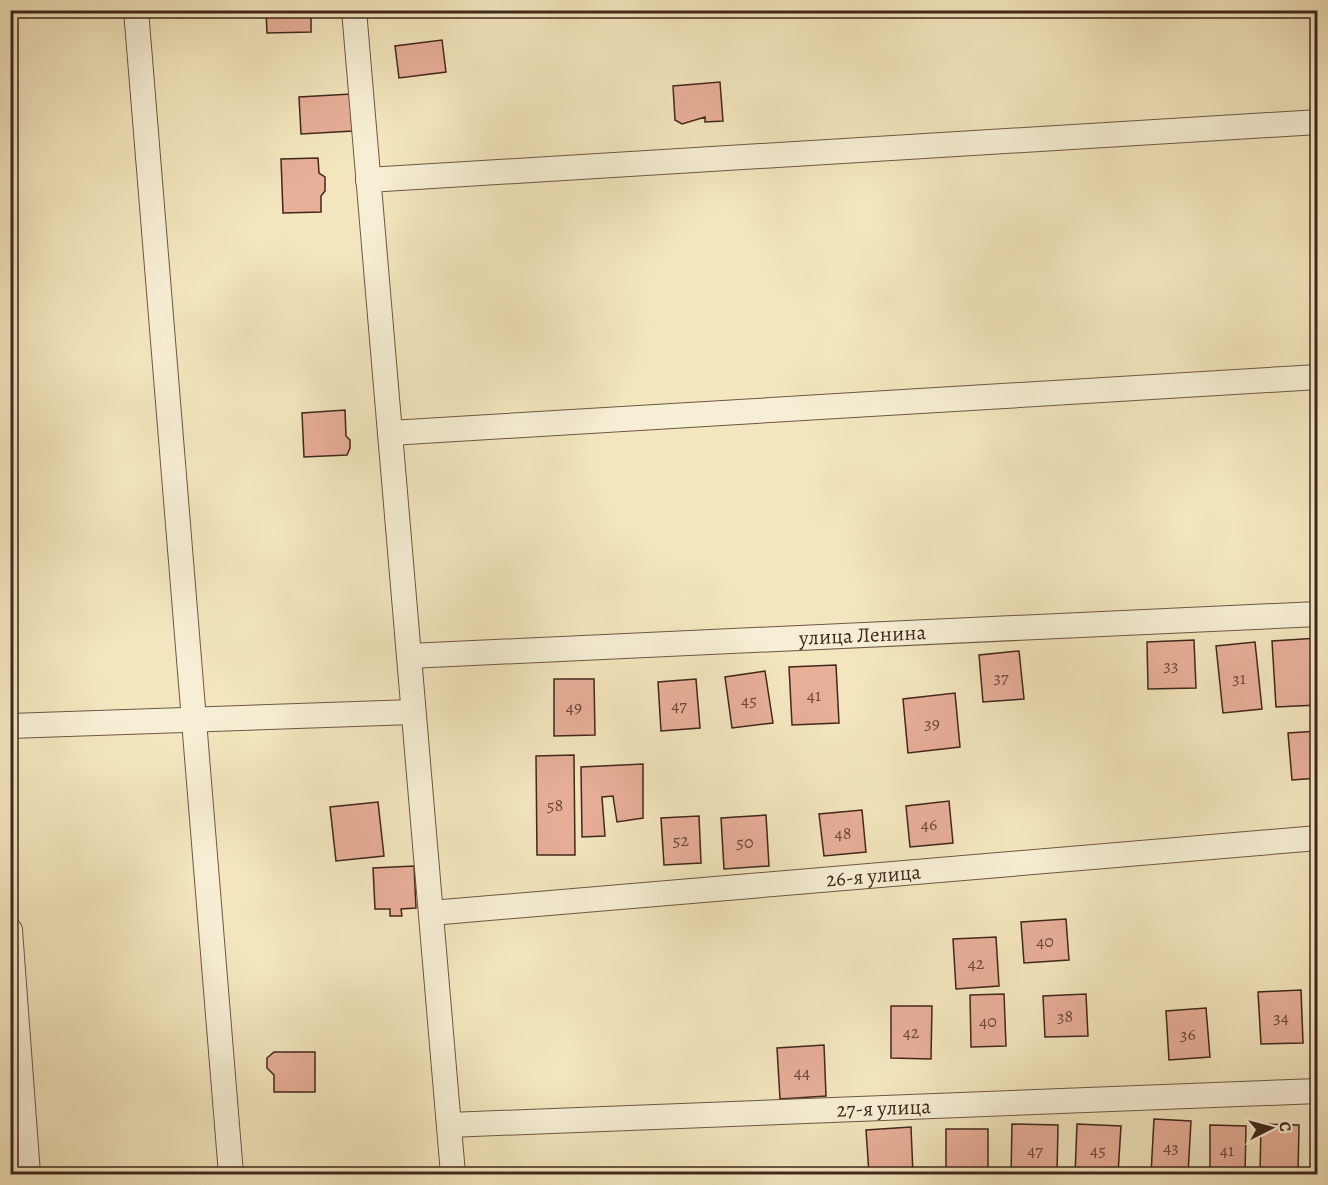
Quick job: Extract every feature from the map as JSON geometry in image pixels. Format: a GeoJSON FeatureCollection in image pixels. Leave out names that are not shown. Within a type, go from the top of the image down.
{"type":"FeatureCollection","features":[{"type":"Feature","properties":{"kind":"street"},"geometry":{"type":"LineString","coordinates":[[136,10],[231,1174]]}},
{"type":"Feature","properties":{"kind":"street"},"geometry":{"type":"LineString","coordinates":[[354,10],[453,1174]]}},
{"type":"Feature","properties":{"kind":"street"},"geometry":{"type":"LineString","coordinates":[[368,180],[1317,122]]}},
{"type":"Feature","properties":{"kind":"street"},"geometry":{"type":"LineString","coordinates":[[390,434],[1317,377]]}},
{"type":"Feature","properties":{"kind":"street","name":"улица Ленина"},"geometry":{"type":"LineString","coordinates":[[409,656],[1317,614]]}},
{"type":"Feature","properties":{"kind":"street"},"geometry":{"type":"LineString","coordinates":[[10,726],[413,712]]}},
{"type":"Feature","properties":{"kind":"street","name":"26-я улица"},"geometry":{"type":"LineString","coordinates":[[431,913],[1317,838]]}},
{"type":"Feature","properties":{"kind":"street"},"geometry":{"type":"LineString","coordinates":[[10,930],[28,1174]]}},
{"type":"Feature","properties":{"kind":"street","name":"27-я улица"},"geometry":{"type":"LineString","coordinates":[[449,1125],[1317,1091]]}},
{"type":"Feature","properties":{"kind":"building"},"geometry":{"type":"Polygon","coordinates":[[[266,10],[311,13],[311,32],[267,33],[266,10]]]}},
{"type":"Feature","properties":{"kind":"building"},"geometry":{"type":"Polygon","coordinates":[[[442,40],[446,72],[399,78],[395,46],[442,40]]]}},
{"type":"Feature","properties":{"kind":"building"},"geometry":{"type":"Polygon","coordinates":[[[720,82],[723,121],[705,122],[705,117],[682,124],[675,120],[673,86],[720,82]]]}},
{"type":"Feature","properties":{"kind":"building"},"geometry":{"type":"Polygon","coordinates":[[[351,94],[353,131],[301,134],[299,97],[351,94]]]}},
{"type":"Feature","properties":{"kind":"building"},"geometry":{"type":"Polygon","coordinates":[[[318,158],[319,173],[325,177],[325,191],[321,196],[321,212],[283,213],[281,159],[318,158]]]}},
{"type":"Feature","properties":{"kind":"building"},"geometry":{"type":"Polygon","coordinates":[[[345,410],[346,436],[350,440],[347,455],[304,457],[302,413],[345,410]]]}},
{"type":"Feature","properties":{"kind":"building"},"geometry":{"type":"Polygon","coordinates":[[[1318,638],[1318,705],[1276,707],[1272,641],[1318,638]]]}},
{"type":"Feature","properties":{"kind":"building"},"geometry":{"type":"Polygon","coordinates":[[[1194,640],[1196,688],[1148,689],[1147,642],[1194,640]]]}},
{"type":"Feature","properties":{"kind":"building"},"geometry":{"type":"Polygon","coordinates":[[[1255,642],[1262,709],[1223,713],[1216,646],[1255,642]]]}},
{"type":"Feature","properties":{"kind":"building"},"geometry":{"type":"Polygon","coordinates":[[[1019,651],[1024,699],[983,702],[979,655],[1019,651]]]}},
{"type":"Feature","properties":{"kind":"building"},"geometry":{"type":"Polygon","coordinates":[[[836,665],[839,723],[792,725],[789,667],[836,665]]]}},
{"type":"Feature","properties":{"kind":"building"},"geometry":{"type":"Polygon","coordinates":[[[765,671],[773,723],[732,728],[725,677],[765,671]]]}},
{"type":"Feature","properties":{"kind":"building"},"geometry":{"type":"Polygon","coordinates":[[[554,679],[594,679],[595,735],[554,736],[554,679]]]}},
{"type":"Feature","properties":{"kind":"building"},"geometry":{"type":"Polygon","coordinates":[[[696,679],[700,728],[661,731],[658,682],[696,679]]]}},
{"type":"Feature","properties":{"kind":"building"},"geometry":{"type":"Polygon","coordinates":[[[955,693],[960,747],[908,753],[903,699],[955,693]]]}},
{"type":"Feature","properties":{"kind":"building"},"geometry":{"type":"Polygon","coordinates":[[[1318,731],[1318,778],[1292,780],[1288,733],[1318,731]]]}},
{"type":"Feature","properties":{"kind":"building"},"geometry":{"type":"Polygon","coordinates":[[[574,755],[575,855],[537,855],[536,756],[574,755]]]}},
{"type":"Feature","properties":{"kind":"building"},"geometry":{"type":"Polygon","coordinates":[[[643,764],[643,818],[617,822],[613,796],[602,797],[605,836],[582,837],[581,767],[643,764]]]}},
{"type":"Feature","properties":{"kind":"building"},"geometry":{"type":"Polygon","coordinates":[[[949,801],[953,843],[910,847],[906,806],[949,801]]]}},
{"type":"Feature","properties":{"kind":"building"},"geometry":{"type":"Polygon","coordinates":[[[378,802],[384,856],[336,861],[330,807],[378,802]]]}},
{"type":"Feature","properties":{"kind":"building"},"geometry":{"type":"Polygon","coordinates":[[[862,810],[866,852],[824,856],[819,814],[862,810]]]}},
{"type":"Feature","properties":{"kind":"building"},"geometry":{"type":"Polygon","coordinates":[[[766,815],[769,866],[724,869],[721,818],[766,815]]]}},
{"type":"Feature","properties":{"kind":"building"},"geometry":{"type":"Polygon","coordinates":[[[699,816],[701,863],[664,865],[661,818],[699,816]]]}},
{"type":"Feature","properties":{"kind":"building"},"geometry":{"type":"Polygon","coordinates":[[[414,866],[416,908],[401,909],[402,916],[390,916],[390,909],[375,909],[373,868],[414,866]]]}},
{"type":"Feature","properties":{"kind":"building"},"geometry":{"type":"Polygon","coordinates":[[[1066,919],[1069,960],[1024,963],[1021,922],[1066,919]]]}},
{"type":"Feature","properties":{"kind":"building"},"geometry":{"type":"Polygon","coordinates":[[[996,937],[999,986],[956,989],[953,939],[996,937]]]}},
{"type":"Feature","properties":{"kind":"building"},"geometry":{"type":"Polygon","coordinates":[[[1301,990],[1303,1043],[1261,1044],[1258,992],[1301,990]]]}},
{"type":"Feature","properties":{"kind":"building"},"geometry":{"type":"Polygon","coordinates":[[[1004,994],[1006,1046],[971,1047],[970,995],[1004,994]]]}},
{"type":"Feature","properties":{"kind":"building"},"geometry":{"type":"Polygon","coordinates":[[[1086,994],[1088,1036],[1045,1037],[1043,996],[1086,994]]]}},
{"type":"Feature","properties":{"kind":"building"},"geometry":{"type":"Polygon","coordinates":[[[891,1006],[932,1006],[931,1059],[891,1058],[891,1006]]]}},
{"type":"Feature","properties":{"kind":"building"},"geometry":{"type":"Polygon","coordinates":[[[1206,1008],[1210,1057],[1169,1060],[1166,1011],[1206,1008]]]}},
{"type":"Feature","properties":{"kind":"building"},"geometry":{"type":"Polygon","coordinates":[[[824,1045],[826,1096],[780,1099],[777,1048],[824,1045]]]}},
{"type":"Feature","properties":{"kind":"building"},"geometry":{"type":"Polygon","coordinates":[[[274,1052],[315,1052],[315,1092],[274,1092],[274,1075],[267,1068],[267,1058],[274,1052]]]}},
{"type":"Feature","properties":{"kind":"building"},"geometry":{"type":"Polygon","coordinates":[[[1154,1119],[1191,1121],[1188,1174],[1151,1174],[1154,1119]]]}},
{"type":"Feature","properties":{"kind":"building"},"geometry":{"type":"Polygon","coordinates":[[[1012,1124],[1058,1125],[1057,1174],[1011,1174],[1012,1124]]]}},
{"type":"Feature","properties":{"kind":"building"},"geometry":{"type":"Polygon","coordinates":[[[1077,1124],[1121,1126],[1118,1174],[1075,1174],[1077,1124]]]}},
{"type":"Feature","properties":{"kind":"building"},"geometry":{"type":"Polygon","coordinates":[[[1261,1124],[1299,1125],[1298,1174],[1260,1174],[1261,1124]]]}},
{"type":"Feature","properties":{"kind":"building"},"geometry":{"type":"Polygon","coordinates":[[[1210,1125],[1246,1126],[1245,1174],[1210,1174],[1210,1125]]]}},
{"type":"Feature","properties":{"kind":"building"},"geometry":{"type":"Polygon","coordinates":[[[911,1127],[913,1174],[869,1174],[866,1130],[911,1127]]]}},
{"type":"Feature","properties":{"kind":"building"},"geometry":{"type":"Polygon","coordinates":[[[946,1129],[988,1129],[988,1174],[946,1174],[946,1129]]]}}]}
